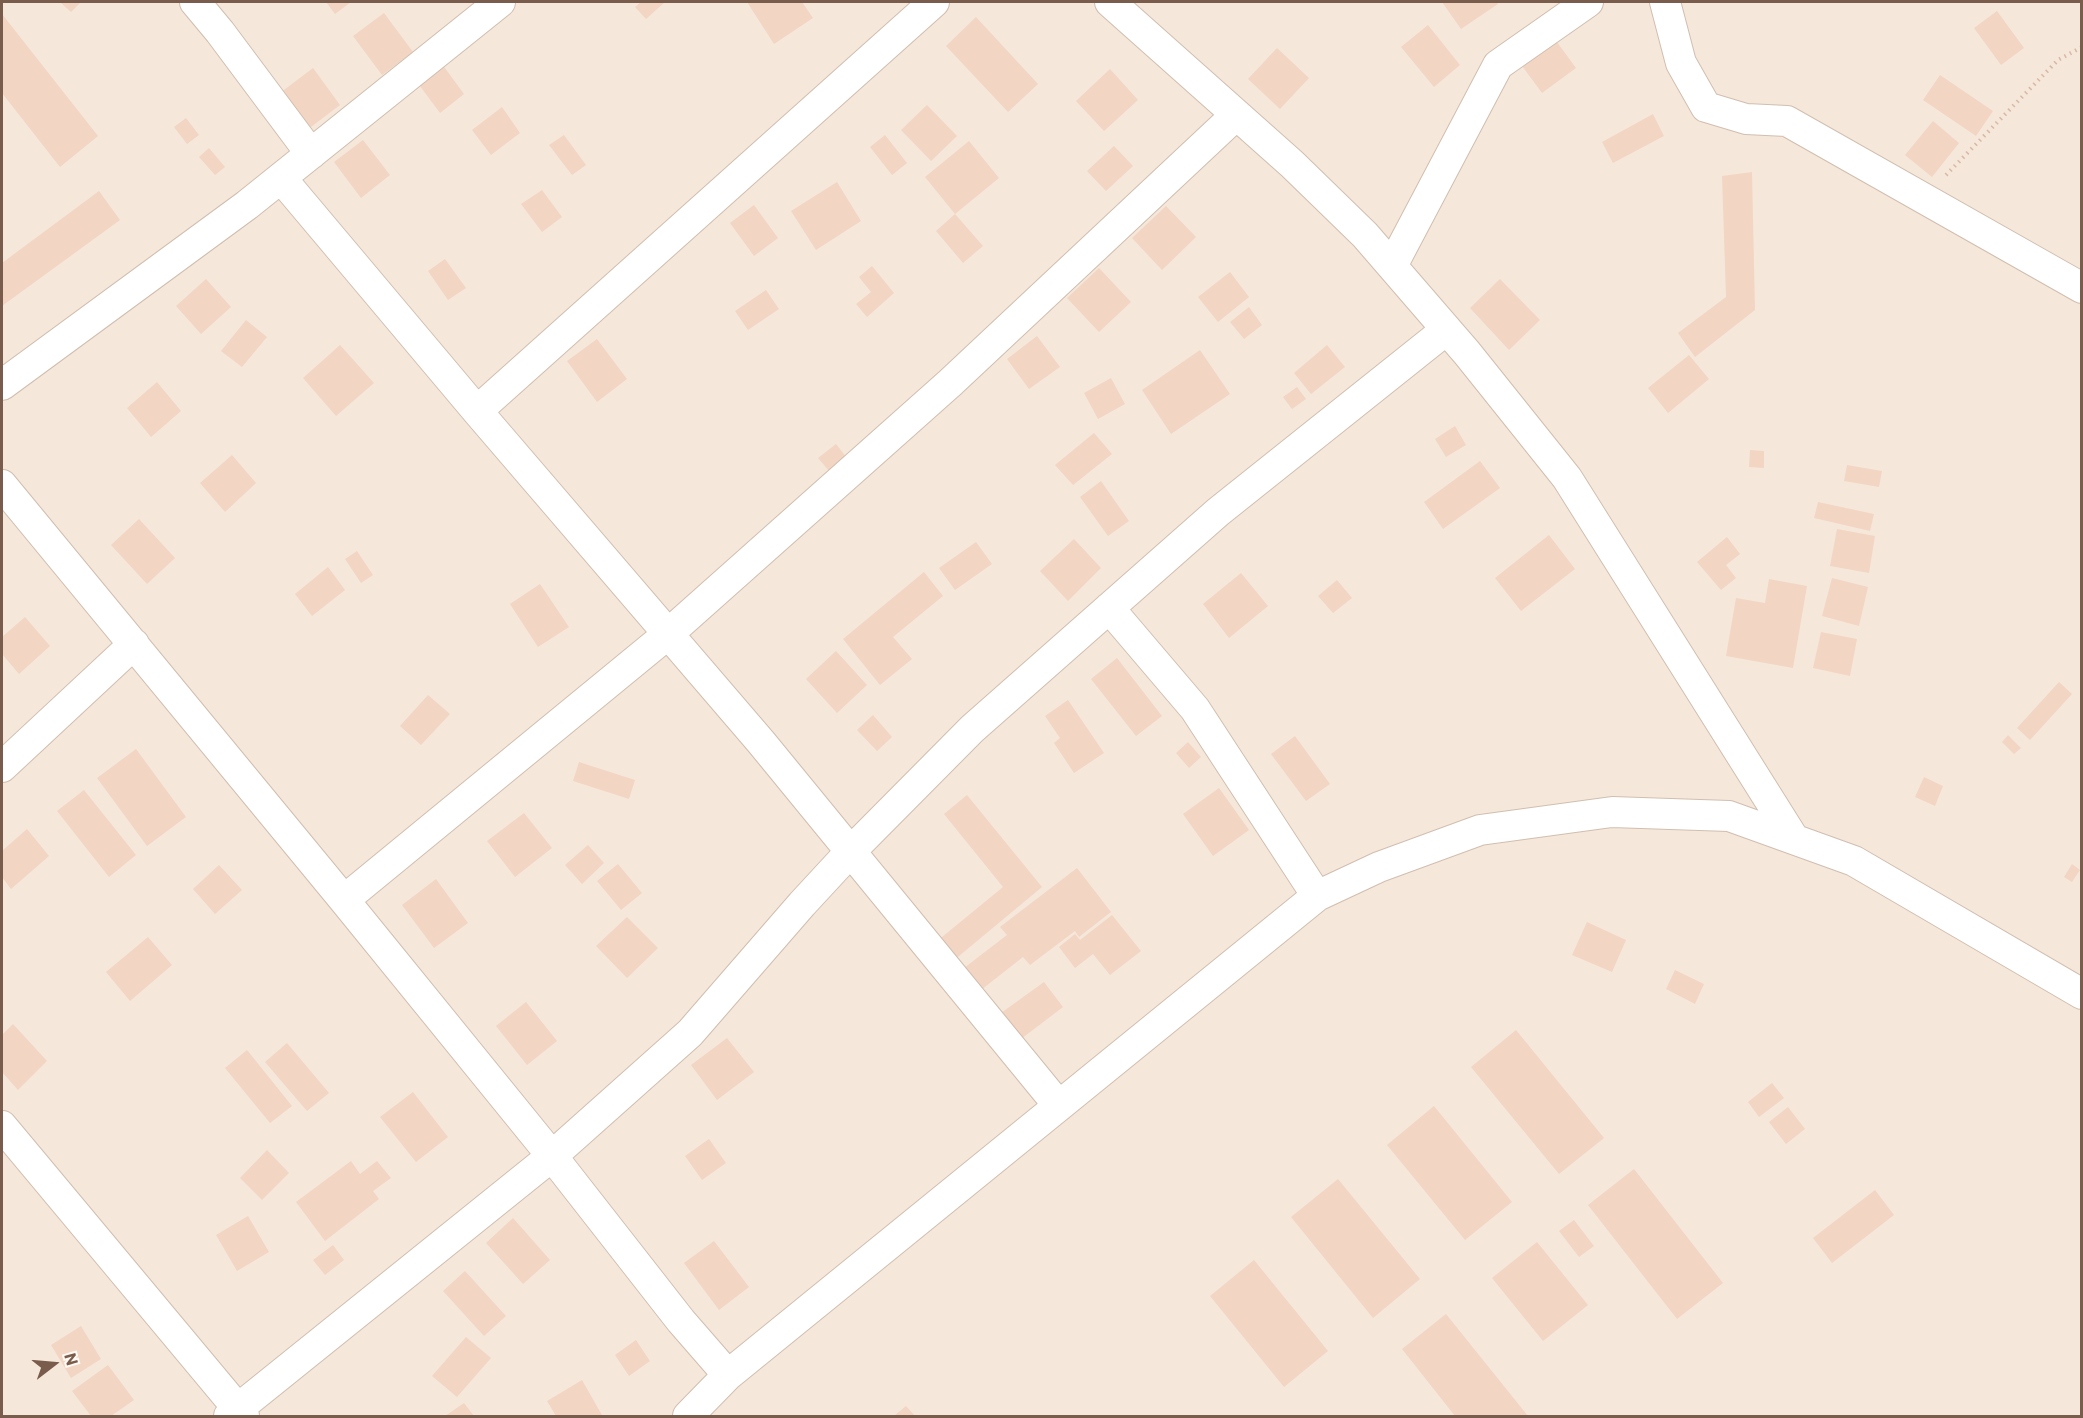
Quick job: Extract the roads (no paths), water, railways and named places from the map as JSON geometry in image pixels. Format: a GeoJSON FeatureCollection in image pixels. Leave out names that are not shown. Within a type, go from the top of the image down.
{"type":"FeatureCollection","features":[{"type":"Feature","properties":{"kind":"street"},"geometry":{"type":"LineString","coordinates":[[195,2],[311,154]]}},
{"type":"Feature","properties":{"kind":"street"},"geometry":{"type":"LineString","coordinates":[[2,385],[247,205],[500,2]]}},
{"type":"Feature","properties":{"kind":"street"},"geometry":{"type":"LineString","coordinates":[[477,411],[934,2]]}},
{"type":"Feature","properties":{"kind":"street"},"geometry":{"type":"LineString","coordinates":[[1110,2],[1292,164],[1357,227],[1446,330],[1567,478],[1794,839]]}},
{"type":"Feature","properties":{"kind":"street"},"geometry":{"type":"LineString","coordinates":[[1392,266],[1498,65],[1588,2]]}},
{"type":"Feature","properties":{"kind":"street"},"geometry":{"type":"LineString","coordinates":[[1665,2],[1681,63],[1706,106],[1746,119],[1787,121],[2082,288]]}},
{"type":"Feature","properties":{"kind":"street"},"geometry":{"type":"LineString","coordinates":[[344,900],[668,633],[950,382],[1236,115]]}},
{"type":"Feature","properties":{"kind":"street"},"geometry":{"type":"LineString","coordinates":[[281,178],[851,851],[1059,1106]]}},
{"type":"Feature","properties":{"kind":"street"},"geometry":{"type":"LineString","coordinates":[[2,1126],[237,1414],[552,1156],[690,1033],[851,851],[972,729],[1218,512],[1446,330]]}},
{"type":"Feature","properties":{"kind":"street"},"geometry":{"type":"LineString","coordinates":[[2,485],[344,900],[552,1156],[681,1321],[728,1376]]}},
{"type":"Feature","properties":{"kind":"street"},"geometry":{"type":"LineString","coordinates":[[1109,608],[1195,709],[1317,896]]}},
{"type":"Feature","properties":{"kind":"street"},"geometry":{"type":"LineString","coordinates":[[2,767],[134,644]]}},
{"type":"Feature","properties":{"kind":"street"},"geometry":{"type":"LineString","coordinates":[[688,1416],[728,1376],[1317,896],[1379,867],[1480,830],[1612,812],[1729,816],[1854,861],[2082,994]]}}]}
